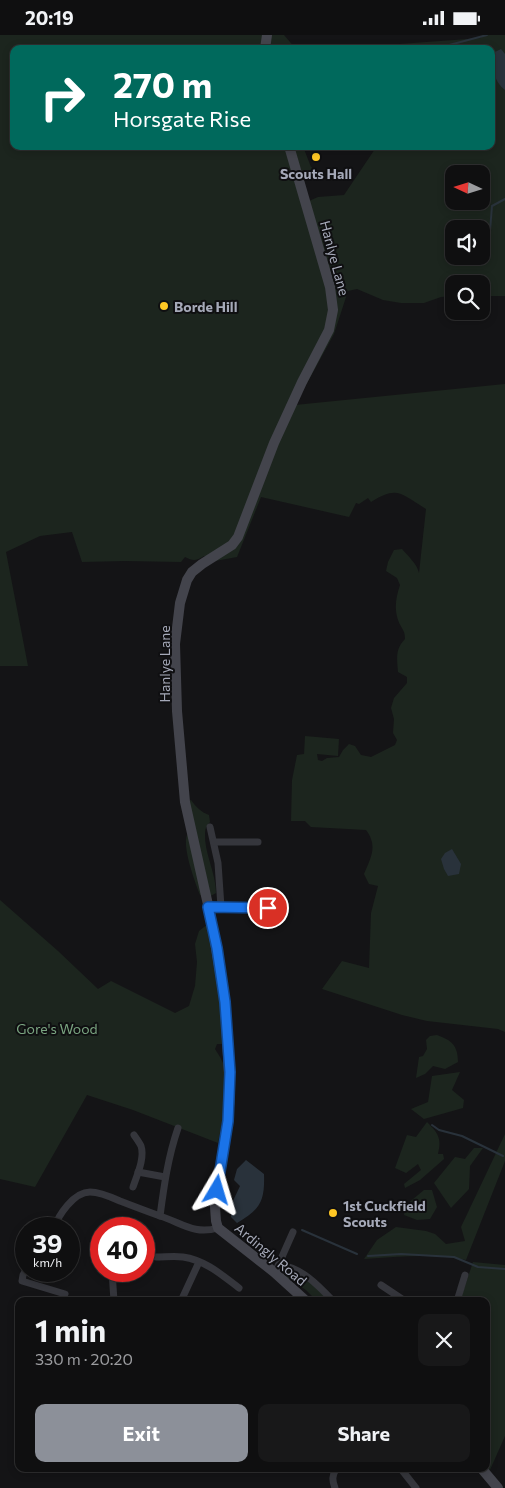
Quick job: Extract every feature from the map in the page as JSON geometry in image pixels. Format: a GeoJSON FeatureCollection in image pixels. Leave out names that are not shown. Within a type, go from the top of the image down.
{"type":"FeatureCollection","features":[{"type":"Feature","properties":{"kind":"street","name":"Hanlye Lane"},"geometry":{"type":"LineString","coordinates":[[218,1228],[215,1207],[228,1121],[230,1072],[225,1002],[217,948],[185,802],[175,671],[176,645],[180,603],[187,580],[192,572],[232,545],[238,537],[274,443],[302,382],[329,330],[333,311],[330,287],[289,150]]}},
{"type":"Feature","properties":{"kind":"street"},"geometry":{"type":"LineString","coordinates":[[210,827],[218,863],[221,907]]}},
{"type":"Feature","properties":{"kind":"street"},"geometry":{"type":"LineString","coordinates":[[214,842],[258,842]]}},
{"type":"Feature","properties":{"kind":"street"},"geometry":{"type":"LineString","coordinates":[[208,907],[268,908]]}},
{"type":"Feature","properties":{"kind":"street"},"geometry":{"type":"LineString","coordinates":[[160,1216],[165,1177],[178,1128]]}},
{"type":"Feature","properties":{"kind":"street"},"geometry":{"type":"LineString","coordinates":[[133,1187],[142,1153],[134,1135]]}},
{"type":"Feature","properties":{"kind":"street"},"geometry":{"type":"LineString","coordinates":[[138,1172],[165,1177]]}},
{"type":"Feature","properties":{"kind":"street"},"geometry":{"type":"LineString","coordinates":[[58,1217],[66,1206],[88,1192],[98,1193],[192,1229],[208,1231],[218,1228]]}},
{"type":"Feature","properties":{"kind":"street","name":"Ardingly Road"},"geometry":{"type":"LineString","coordinates":[[218,1228],[276,1269],[298,1297]]}},
{"type":"Feature","properties":{"kind":"street"},"geometry":{"type":"LineString","coordinates":[[276,1269],[293,1231]]}},
{"type":"Feature","properties":{"kind":"street"},"geometry":{"type":"LineString","coordinates":[[156,1257],[183,1257],[199,1262],[239,1287]]}},
{"type":"Feature","properties":{"kind":"street"},"geometry":{"type":"LineString","coordinates":[[183,1297],[199,1262]]}},
{"type":"Feature","properties":{"kind":"street"},"geometry":{"type":"LineString","coordinates":[[276,1269],[288,1266],[308,1277],[329,1297]]}},
{"type":"Feature","properties":{"kind":"street"},"geometry":{"type":"LineString","coordinates":[[458,1297],[465,1275]]}},
{"type":"Feature","properties":{"kind":"street"},"geometry":{"type":"LineString","coordinates":[[25,1282],[65,1294]]}},
{"type":"Feature","properties":{"kind":"street"},"geometry":{"type":"LineString","coordinates":[[113,1282],[114,1297]]}},
{"type":"Feature","properties":{"kind":"street"},"geometry":{"type":"LineString","coordinates":[[381,1285],[399,1297]]}},
{"type":"Feature","properties":{"kind":"street"},"geometry":{"type":"LineString","coordinates":[[334,1472],[332,1481],[334,1488]]}},
{"type":"Feature","properties":{"kind":"street"},"geometry":{"type":"LineString","coordinates":[[403,1472],[416,1488]]}},
{"type":"Feature","properties":{"kind":"street"},"geometry":{"type":"LineString","coordinates":[[485,1472],[498,1488]]}},
{"type":"Feature","properties":{"kind":"green space"},"geometry":{"type":"Polygon","coordinates":[[[0,35],[284,35],[293,45],[10,45],[10,150],[304,150],[311,167],[318,171],[294,180],[302,204],[318,197],[344,195],[374,150],[495,150],[495,45],[386,45],[481,38],[482,35],[505,35],[505,296],[490,296],[490,275],[445,275],[445,297],[424,303],[401,303],[383,300],[357,289],[348,291],[334,334],[295,405],[505,384],[505,1032],[498,1029],[427,1021],[402,1015],[322,989],[342,961],[369,968],[371,913],[378,886],[369,884],[364,874],[372,852],[372,841],[366,830],[311,827],[305,821],[291,821],[292,780],[297,755],[304,754],[305,736],[339,739],[338,756],[317,754],[318,760],[322,761],[327,758],[339,757],[349,744],[355,746],[361,755],[371,757],[395,745],[397,740],[393,733],[394,719],[391,708],[394,698],[407,683],[407,677],[398,672],[398,650],[405,639],[396,611],[400,585],[397,578],[386,571],[394,550],[402,549],[415,564],[419,573],[426,509],[399,493],[387,494],[371,502],[368,498],[359,504],[356,503],[349,517],[261,497],[237,557],[215,561],[204,556],[195,560],[185,557],[181,562],[82,562],[72,532],[40,536],[6,552],[28,666],[0,666],[0,35]]]}},
{"type":"Feature","properties":{"kind":"green space"},"geometry":{"type":"Polygon","coordinates":[[[191,800],[199,809],[209,815],[210,822],[205,830],[205,841],[216,893],[209,897],[200,895],[186,848],[187,834],[192,828],[187,802],[191,800]]]}},
{"type":"Feature","properties":{"kind":"green space","name":"Gore's Wood"},"geometry":{"type":"Polygon","coordinates":[[[0,900],[98,989],[111,981],[175,1013],[189,1006],[195,986],[197,962],[195,944],[199,931],[208,924],[219,977],[223,1040],[222,1044],[217,1044],[215,1049],[225,1067],[223,1117],[218,1143],[133,1110],[87,1095],[35,1187],[0,1179],[0,900]]]}},
{"type":"Feature","properties":{"kind":"green space"},"geometry":{"type":"Polygon","coordinates":[[[437,1035],[453,1044],[457,1051],[458,1062],[445,1069],[433,1066],[425,1074],[416,1078],[419,1057],[423,1056],[427,1049],[426,1040],[430,1036],[437,1035]]]}},
{"type":"Feature","properties":{"kind":"green space"},"geometry":{"type":"Polygon","coordinates":[[[460,1072],[452,1090],[464,1100],[463,1108],[424,1119],[411,1109],[428,1102],[432,1076],[460,1072]]]}},
{"type":"Feature","properties":{"kind":"green space"},"geometry":{"type":"Polygon","coordinates":[[[427,1122],[438,1136],[440,1144],[438,1154],[443,1154],[444,1159],[420,1180],[405,1188],[404,1184],[421,1170],[418,1164],[406,1173],[395,1168],[407,1135],[416,1137],[427,1122]]]}},
{"type":"Feature","properties":{"kind":"green space"},"geometry":{"type":"Polygon","coordinates":[[[505,1134],[505,1161],[466,1260],[428,1256],[364,1259],[377,1240],[396,1227],[435,1234],[446,1244],[465,1241],[461,1227],[505,1134]]]}},
{"type":"Feature","properties":{"kind":"green space"},"geometry":{"type":"Polygon","coordinates":[[[474,1148],[483,1148],[470,1166],[469,1189],[451,1208],[434,1183],[455,1157],[465,1159],[474,1148]]]}},
{"type":"Feature","properties":{"kind":"green space"},"geometry":{"type":"Polygon","coordinates":[[[424,1190],[432,1190],[437,1207],[430,1219],[417,1220],[404,1215],[406,1205],[424,1190]]]}},
{"type":"Feature","properties":{"kind":"green space"},"geometry":{"type":"Polygon","coordinates":[[[473,1262],[505,1265],[505,1436],[490,1470],[490,1297],[461,1297],[473,1262]]]}},
{"type":"Feature","properties":{"kind":"green space"},"geometry":{"type":"Polygon","coordinates":[[[287,1269],[311,1283],[325,1297],[313,1297],[306,1290],[283,1275],[283,1271],[287,1269]]]}},
{"type":"Feature","properties":{"kind":"shaded area"},"geometry":{"type":"Polygon","coordinates":[[[501,49],[505,54],[505,90],[498,83],[495,75],[495,52],[501,49]]]}},
{"type":"Feature","properties":{"kind":"shaded area"},"geometry":{"type":"Polygon","coordinates":[[[452,849],[461,864],[459,874],[448,876],[441,859],[445,853],[452,849]]]}},
{"type":"Feature","properties":{"kind":"shaded area"},"geometry":{"type":"Polygon","coordinates":[[[246,1160],[264,1174],[262,1198],[260,1204],[251,1214],[237,1223],[231,1217],[231,1205],[240,1186],[234,1180],[237,1169],[246,1160]]]}},
{"type":"Feature","properties":{"kind":"waterway"},"geometry":{"type":"LineString","coordinates":[[449,45],[487,35]]}},
{"type":"Feature","properties":{"kind":"waterway"},"geometry":{"type":"LineString","coordinates":[[490,231],[492,206],[505,199]]}},
{"type":"Feature","properties":{"kind":"waterway"},"geometry":{"type":"LineString","coordinates":[[432,1125],[439,1130],[462,1136],[503,1156]]}},
{"type":"Feature","properties":{"kind":"waterway"},"geometry":{"type":"LineString","coordinates":[[302,1230],[357,1254]]}},
{"type":"Feature","properties":{"kind":"waterway"},"geometry":{"type":"LineString","coordinates":[[368,1256],[401,1254],[454,1257],[478,1267],[505,1269]]}},
{"type":"Feature","properties":{"kind":"place","name":"Scouts Hall"},"geometry":{"type":"Point","coordinates":[316,157]}},
{"type":"Feature","properties":{"kind":"place","name":"Borde Hill"},"geometry":{"type":"Point","coordinates":[164,306]}},
{"type":"Feature","properties":{"kind":"place","name":"1st Cuckfield Scouts"},"geometry":{"type":"Point","coordinates":[333,1213]}},
{"type":"Feature","properties":{"kind":"route"},"geometry":{"type":"LineString","coordinates":[[217,1190],[228,1121],[230,1072],[225,1002],[217,948],[208,907],[268,908]]}}]}
